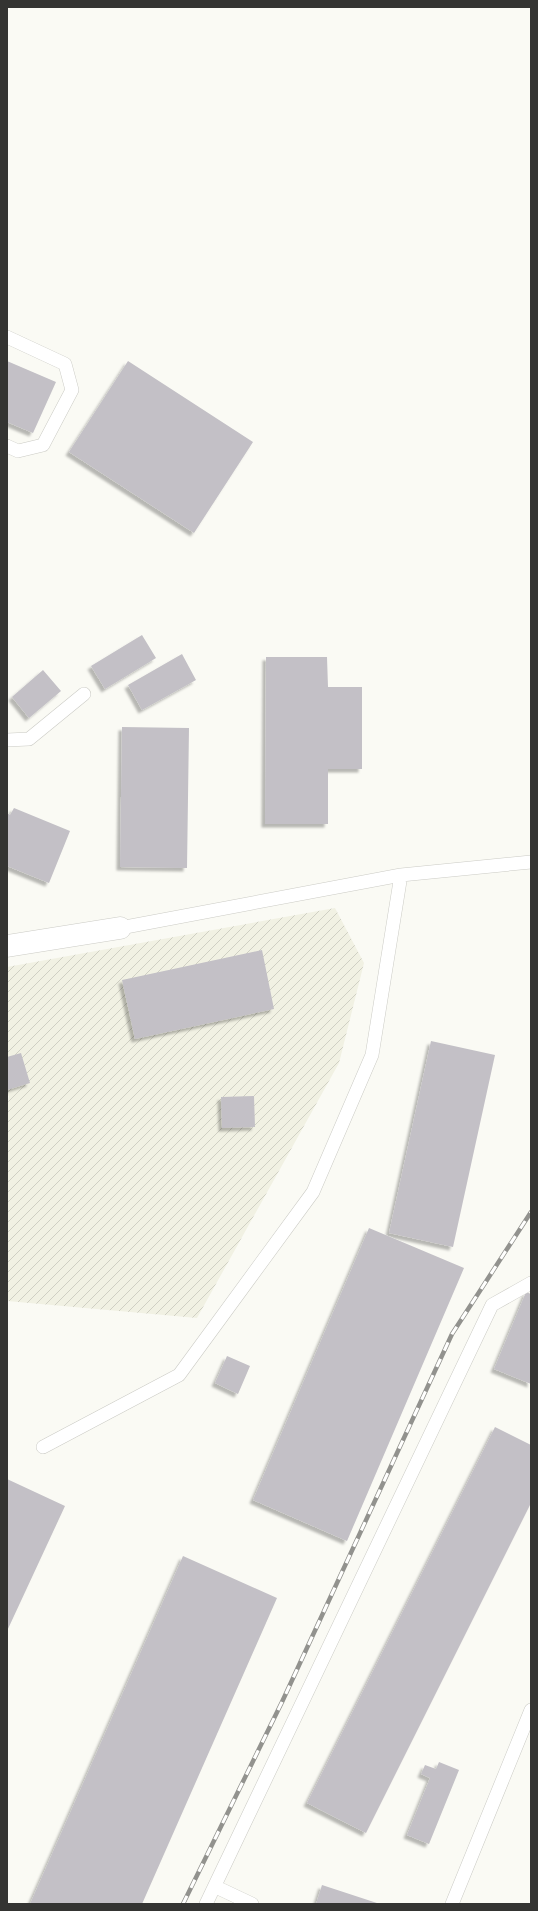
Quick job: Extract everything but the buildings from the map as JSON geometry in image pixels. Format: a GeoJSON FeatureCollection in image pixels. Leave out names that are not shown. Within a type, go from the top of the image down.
{"type":"FeatureCollection","features":[{"type":"Feature","properties":{"kind":"street"},"geometry":{"type":"LineString","coordinates":[[7,946],[120,928]]}},
{"type":"Feature","properties":{"kind":"lane"},"geometry":{"type":"LineString","coordinates":[[7,337],[65,364],[72,390],[43,445],[18,451],[7,446]]}},
{"type":"Feature","properties":{"kind":"lane"},"geometry":{"type":"LineString","coordinates":[[7,740],[29,739],[84,694]]}},
{"type":"Feature","properties":{"kind":"lane"},"geometry":{"type":"LineString","coordinates":[[120,928],[401,875],[531,862]]}},
{"type":"Feature","properties":{"kind":"lane"},"geometry":{"type":"LineString","coordinates":[[43,1446],[179,1374],[313,1192],[372,1055],[401,875]]}},
{"type":"Feature","properties":{"kind":"lane"},"geometry":{"type":"LineString","coordinates":[[206,1904],[216,1887],[492,1305],[531,1283]]}},
{"type":"Feature","properties":{"kind":"lane"},"geometry":{"type":"LineString","coordinates":[[452,1904],[531,1710]]}},
{"type":"Feature","properties":{"kind":"lane"},"geometry":{"type":"LineString","coordinates":[[216,1887],[252,1904]]}},
{"type":"Feature","properties":{"kind":"shaded area"},"geometry":{"type":"Polygon","coordinates":[[[335,908],[364,963],[339,1063],[197,1318],[7,1301],[7,1109],[9,1096],[7,1095],[7,967],[335,908]]]}},
{"type":"Feature","properties":{"kind":"railway"},"geometry":{"type":"LineString","coordinates":[[183,1904],[282,1702],[452,1334],[531,1212]]}}]}
